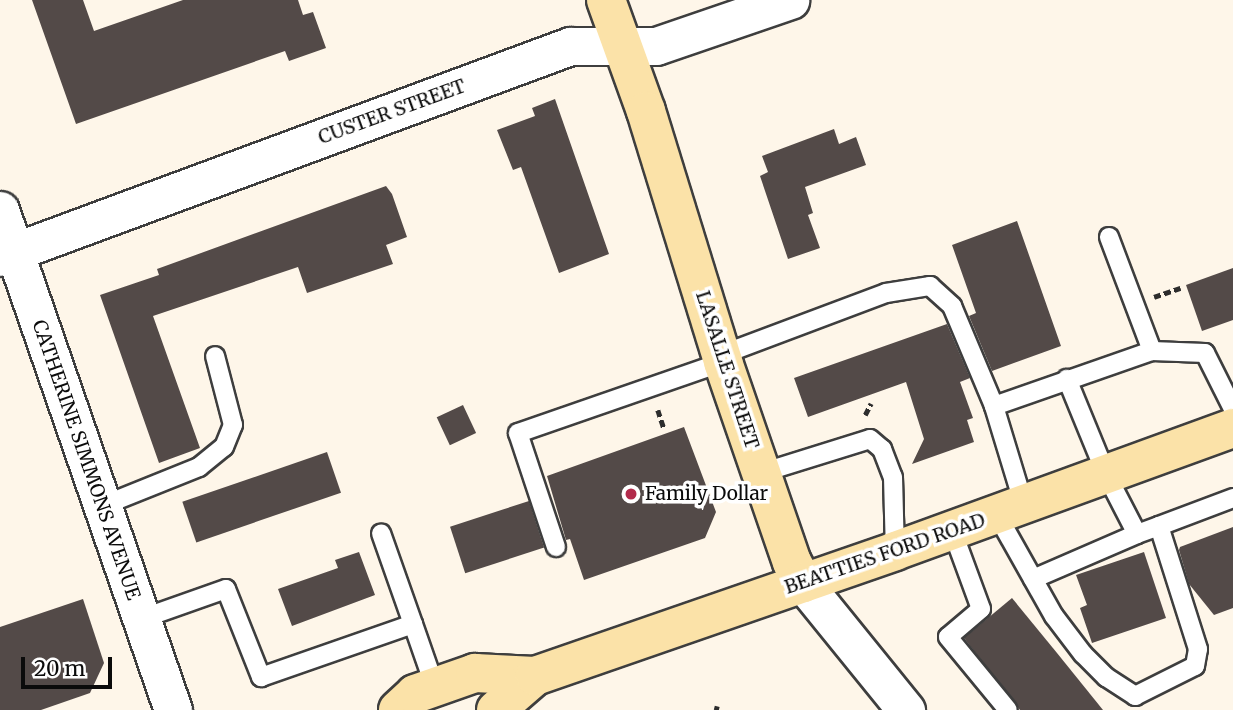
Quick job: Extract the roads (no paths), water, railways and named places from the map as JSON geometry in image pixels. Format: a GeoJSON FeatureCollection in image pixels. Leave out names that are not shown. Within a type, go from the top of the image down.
{"type":"FeatureCollection","features":[{"type":"Feature","properties":{"kind":"main road","name":"LASALLE STREET"},"geometry":{"type":"LineString","coordinates":[[606,0],[646,111],[722,358],[792,562],[803,583]]}},
{"type":"Feature","properties":{"kind":"main road","name":"BEATTIES FORD ROAD"},"geometry":{"type":"LineString","coordinates":[[496,710],[536,676],[1011,510],[1233,428]]}},
{"type":"Feature","properties":{"kind":"main road","name":"BEATTIES FORD ROAD"},"geometry":{"type":"LineString","coordinates":[[398,710],[415,694],[475,673],[536,676]]}},
{"type":"Feature","properties":{"kind":"street","name":"CUSTER STREET"},"geometry":{"type":"LineString","coordinates":[[7,254],[570,46],[656,46],[790,0]]}},
{"type":"Feature","properties":{"kind":"street","name":"CATHERINE SIMMONS AVENUE"},"geometry":{"type":"LineString","coordinates":[[0,210],[7,254],[102,506],[141,619],[165,707]]}},
{"type":"Feature","properties":{"kind":"street","name":"LASALLE STREET"},"geometry":{"type":"LineString","coordinates":[[803,583],[906,710]]}},
{"type":"Feature","properties":{"kind":"lane"},"geometry":{"type":"LineString","coordinates":[[1109,237],[1152,351]]}},
{"type":"Feature","properties":{"kind":"lane"},"geometry":{"type":"LineString","coordinates":[[556,547],[518,433],[722,358],[886,293],[930,286],[952,306],[994,406],[1011,510],[1033,579],[1054,616],[1083,654],[1106,677],[1135,696],[1195,666],[1198,649],[1159,526]]}},
{"type":"Feature","properties":{"kind":"lane"},"geometry":{"type":"LineString","coordinates":[[994,406],[1152,351],[1205,352],[1233,409]]}},
{"type":"Feature","properties":{"kind":"lane"},"geometry":{"type":"LineString","coordinates":[[102,506],[199,467],[223,447],[233,425],[215,356]]}},
{"type":"Feature","properties":{"kind":"lane"},"geometry":{"type":"LineString","coordinates":[[1068,379],[1106,474],[1136,534]]}},
{"type":"Feature","properties":{"kind":"lane"},"geometry":{"type":"LineString","coordinates":[[761,473],[870,439],[882,449],[893,477],[895,551]]}},
{"type":"Feature","properties":{"kind":"lane"},"geometry":{"type":"LineString","coordinates":[[1033,579],[1136,534],[1233,498]]}},
{"type":"Feature","properties":{"kind":"lane"},"geometry":{"type":"LineString","coordinates":[[952,530],[981,609],[948,637],[1008,710]]}},
{"type":"Feature","properties":{"kind":"lane"},"geometry":{"type":"LineString","coordinates":[[381,533],[435,687]]}},
{"type":"Feature","properties":{"kind":"lane"},"geometry":{"type":"LineString","coordinates":[[141,619],[226,589],[261,677],[413,624]]}},
{"type":"Feature","properties":{"kind":"place","name":"Family Dollar"},"geometry":{"type":"Point","coordinates":[631,494]}}]}
